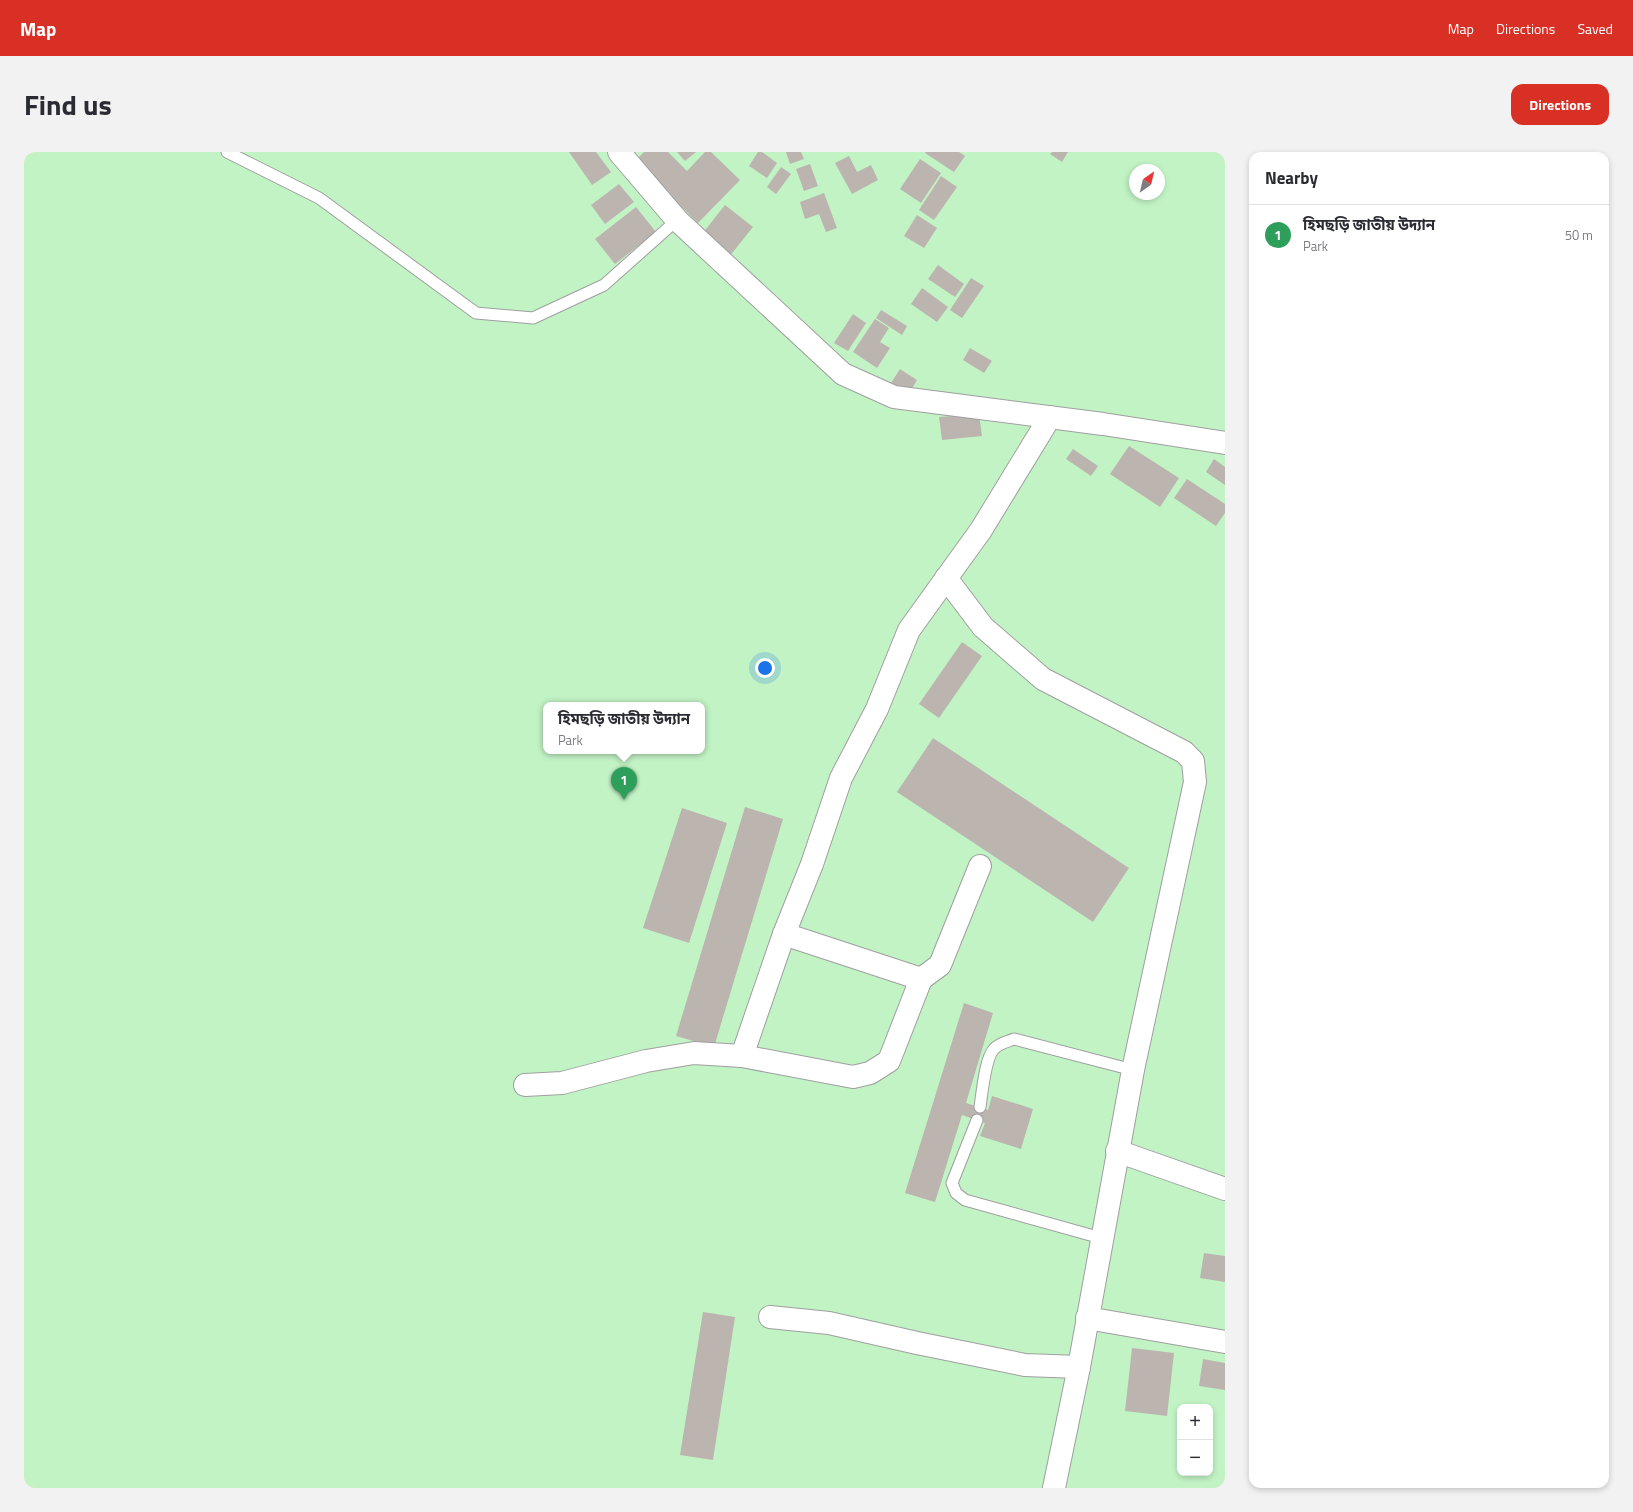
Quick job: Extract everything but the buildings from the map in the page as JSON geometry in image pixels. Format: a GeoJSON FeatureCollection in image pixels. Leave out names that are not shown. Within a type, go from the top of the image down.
{"type":"FeatureCollection","features":[{"type":"Feature","properties":{"kind":"street"},"geometry":{"type":"LineString","coordinates":[[619,152],[677,220],[843,374],[894,397],[1050,416],[1225,443]]}},
{"type":"Feature","properties":{"kind":"street"},"geometry":{"type":"LineString","coordinates":[[742,1056],[784,934],[812,864],[841,778],[877,709],[909,630],[981,530],[1050,416]]}},
{"type":"Feature","properties":{"kind":"street"},"geometry":{"type":"LineString","coordinates":[[946,578],[983,626],[1043,679],[1184,752],[1193,761],[1195,782],[1133,1070],[1117,1151],[1079,1367],[1054,1488]]}},
{"type":"Feature","properties":{"kind":"street"},"geometry":{"type":"LineString","coordinates":[[525,1085],[562,1083],[646,1061],[694,1053],[742,1056],[853,1077],[870,1074],[890,1061],[921,978],[940,966],[980,866]]}},
{"type":"Feature","properties":{"kind":"street"},"geometry":{"type":"LineString","coordinates":[[784,934],[921,978]]}},
{"type":"Feature","properties":{"kind":"street"},"geometry":{"type":"LineString","coordinates":[[1117,1151],[1225,1189]]}},
{"type":"Feature","properties":{"kind":"street"},"geometry":{"type":"LineString","coordinates":[[770,1317],[829,1323],[917,1344],[1025,1365],[1079,1367]]}},
{"type":"Feature","properties":{"kind":"street"},"geometry":{"type":"LineString","coordinates":[[1087,1318],[1225,1342]]}},
{"type":"Feature","properties":{"kind":"lane"},"geometry":{"type":"LineString","coordinates":[[226,152],[319,198],[476,313],[533,318],[604,285],[677,220]]}},
{"type":"Feature","properties":{"kind":"lane"},"geometry":{"type":"LineString","coordinates":[[980,1108],[989,1056],[994,1048],[1014,1039],[1133,1070]]}},
{"type":"Feature","properties":{"kind":"lane"},"geometry":{"type":"LineString","coordinates":[[977,1120],[952,1183],[956,1193],[965,1200],[1102,1238]]}},
{"type":"Feature","properties":{"kind":"green space"},"geometry":{"type":"Polygon","coordinates":[[[24,152],[1225,152],[1225,1488],[24,1488],[24,152]]]}},
{"type":"Feature","properties":{"kind":"place","name":"হিমছড়ি জাতীয় উদ্যান"},"geometry":{"type":"Point","coordinates":[624,800]}}]}
